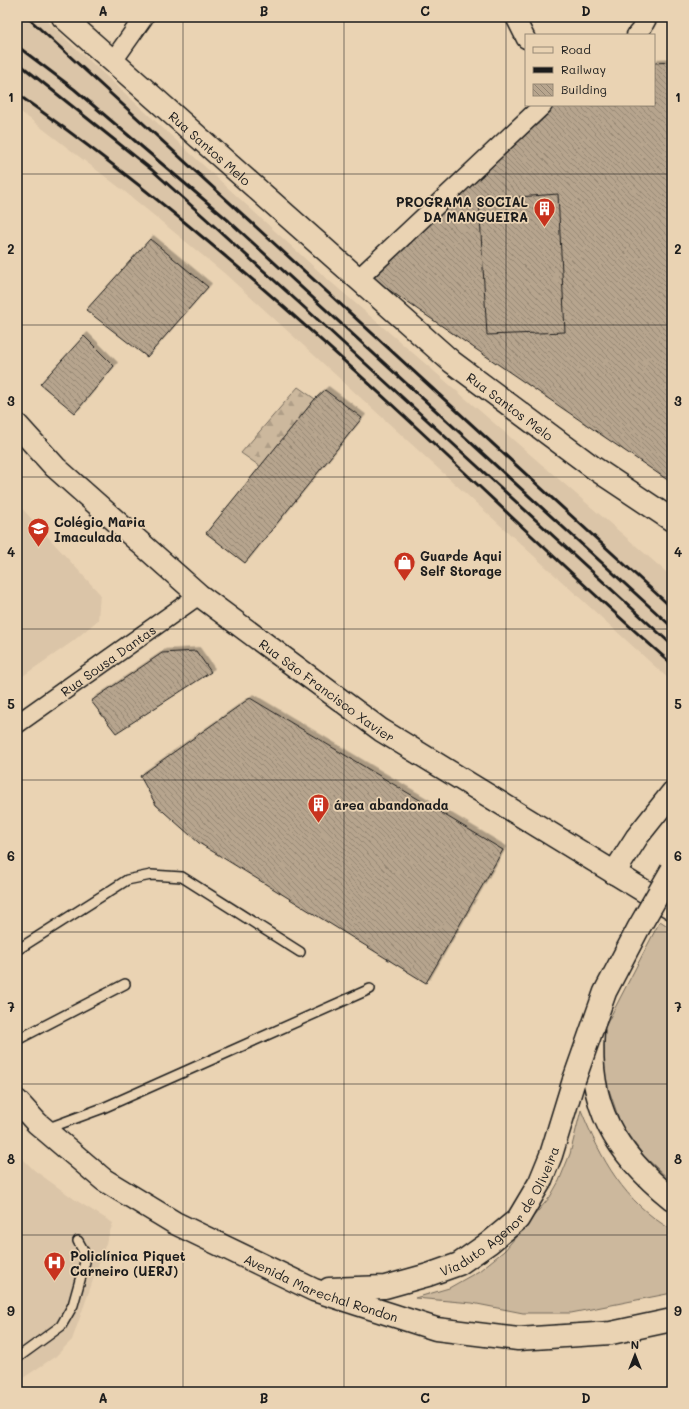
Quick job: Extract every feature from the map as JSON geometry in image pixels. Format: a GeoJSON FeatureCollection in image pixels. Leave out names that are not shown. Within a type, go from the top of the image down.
{"type":"FeatureCollection","features":[{"type":"Feature","properties":{"kind":"main road","name":"Rua Santos Melo"},"geometry":{"type":"LineString","coordinates":[[63,17],[452,362],[594,468],[672,520]]}},
{"type":"Feature","properties":{"kind":"main road","name":"Rua São Francisco Xavier"},"geometry":{"type":"LineString","coordinates":[[17,425],[55,467],[199,596],[381,730],[672,908]]}},
{"type":"Feature","properties":{"kind":"main road"},"geometry":{"type":"LineString","coordinates":[[614,873],[637,837],[672,793]]}},
{"type":"Feature","properties":{"kind":"main road"},"geometry":{"type":"LineString","coordinates":[[672,858],[654,886],[605,981],[594,1015],[592,1051],[595,1091],[606,1121],[622,1149],[646,1177],[672,1198]]}},
{"type":"Feature","properties":{"kind":"main road","name":"Viaduto Agenor de Oliveira"},"geometry":{"type":"LineString","coordinates":[[314,1290],[385,1286],[428,1275],[459,1264],[490,1243],[518,1219],[540,1182],[551,1155],[574,1080],[605,992],[638,929],[672,870]]}},
{"type":"Feature","properties":{"kind":"main road","name":"Avenida Marechal Rondon"},"geometry":{"type":"LineString","coordinates":[[17,1101],[45,1130],[104,1180],[175,1223],[314,1290],[436,1329],[518,1339],[611,1333],[672,1320]]}},
{"type":"Feature","properties":{"kind":"street"},"geometry":{"type":"LineString","coordinates":[[113,61],[144,17]]}},
{"type":"Feature","properties":{"kind":"street"},"geometry":{"type":"LineString","coordinates":[[514,17],[525,37]]}},
{"type":"Feature","properties":{"kind":"street"},"geometry":{"type":"LineString","coordinates":[[637,34],[648,17]]}},
{"type":"Feature","properties":{"kind":"street"},"geometry":{"type":"LineString","coordinates":[[358,278],[542,106]]}},
{"type":"Feature","properties":{"kind":"street","name":"Rua Sousa Dantas"},"geometry":{"type":"LineString","coordinates":[[17,724],[199,596]]}},
{"type":"Feature","properties":{"kind":"lane"},"geometry":{"type":"LineString","coordinates":[[17,950],[127,880],[150,875],[182,877],[300,952]]}},
{"type":"Feature","properties":{"kind":"lane"},"geometry":{"type":"LineString","coordinates":[[17,1040],[125,984]]}},
{"type":"Feature","properties":{"kind":"lane"},"geometry":{"type":"LineString","coordinates":[[45,1130],[103,1108],[370,989]]}},
{"type":"Feature","properties":{"kind":"lane"},"geometry":{"type":"LineString","coordinates":[[17,1358],[62,1326],[73,1305],[85,1262],[83,1250],[78,1241]]}},
{"type":"Feature","properties":{"kind":"shaded area"},"geometry":{"type":"Polygon","coordinates":[[[17,17],[42,17],[325,277],[672,577],[672,682],[224,273],[124,191],[17,109],[17,17]]]}},
{"type":"Feature","properties":{"kind":"shaded area"},"geometry":{"type":"Polygon","coordinates":[[[669,17],[672,17],[672,81],[666,81],[669,17]]]}},
{"type":"Feature","properties":{"kind":"shaded area","name":"Colégio Maria Imaculada"},"geometry":{"type":"Polygon","coordinates":[[[17,503],[100,594],[98,620],[72,642],[17,680],[17,503]]]}},
{"type":"Feature","properties":{"kind":"shaded area","name":"Policlínica Piquet Carneiro (UERJ)"},"geometry":{"type":"Polygon","coordinates":[[[17,1153],[34,1170],[77,1201],[113,1223],[72,1340],[56,1356],[17,1382],[17,1153]]]}},
{"type":"Feature","properties":{"kind":"green space"},"geometry":{"type":"Polygon","coordinates":[[[298,387],[315,399],[261,467],[241,453],[298,387]]]}},
{"type":"Feature","properties":{"kind":"green space"},"geometry":{"type":"Polygon","coordinates":[[[660,921],[672,929],[672,1182],[644,1156],[621,1125],[605,1078],[603,1031],[660,921]]]}},
{"type":"Feature","properties":{"kind":"green space"},"geometry":{"type":"Polygon","coordinates":[[[581,1110],[606,1162],[627,1193],[655,1219],[672,1230],[672,1293],[571,1313],[523,1313],[472,1303],[415,1298],[449,1288],[479,1271],[504,1251],[550,1197],[559,1181],[570,1154],[581,1110]]]}},
{"type":"Feature","properties":{"kind":"building","name":"PROGRAMA SOCIAL DA MANGUEIRA"},"geometry":{"type":"Polygon","coordinates":[[[672,62],[672,483],[370,277],[548,106],[655,106],[655,63],[672,62]]]}},
{"type":"Feature","properties":{"kind":"building"},"geometry":{"type":"Polygon","coordinates":[[[558,194],[565,332],[487,335],[479,200],[558,194]]]}},
{"type":"Feature","properties":{"kind":"building"},"geometry":{"type":"Polygon","coordinates":[[[150,239],[208,287],[147,357],[86,310],[150,239]]]}},
{"type":"Feature","properties":{"kind":"building"},"geometry":{"type":"Polygon","coordinates":[[[84,336],[114,366],[75,413],[40,384],[84,336]]]}},
{"type":"Feature","properties":{"kind":"building"},"geometry":{"type":"Polygon","coordinates":[[[325,390],[362,418],[245,563],[206,533],[315,399],[325,390]]]}},
{"type":"Feature","properties":{"kind":"building"},"geometry":{"type":"Polygon","coordinates":[[[196,651],[211,672],[116,733],[91,701],[162,653],[196,651]]]}},
{"type":"Feature","properties":{"kind":"building","name":"área abandonada"},"geometry":{"type":"Polygon","coordinates":[[[250,698],[503,850],[426,983],[199,843],[156,805],[140,776],[250,698]]]}},
{"type":"Feature","properties":{"kind":"railway"},"geometry":{"type":"LineString","coordinates":[[27,17],[672,608]]}},
{"type":"Feature","properties":{"kind":"railway"},"geometry":{"type":"LineString","coordinates":[[17,46],[74,89],[229,221],[672,627]]}},
{"type":"Feature","properties":{"kind":"railway"},"geometry":{"type":"LineString","coordinates":[[17,62],[152,170],[317,319],[672,645]]}},
{"type":"Feature","properties":{"kind":"railway"},"geometry":{"type":"LineString","coordinates":[[17,94],[118,169],[263,289],[357,372],[570,572],[672,664]]}},
{"type":"Feature","properties":{"kind":"place","name":"PROGRAMA SOCIAL DA MANGUEIRA"},"geometry":{"type":"Point","coordinates":[544,228]}},
{"type":"Feature","properties":{"kind":"place","name":"Colégio Maria Imaculada"},"geometry":{"type":"Point","coordinates":[38,548]}},
{"type":"Feature","properties":{"kind":"place","name":"Guarde Aqui Self Storage"},"geometry":{"type":"Point","coordinates":[405,582]}},
{"type":"Feature","properties":{"kind":"place","name":"área abandonada"},"geometry":{"type":"Point","coordinates":[318,824]}},
{"type":"Feature","properties":{"kind":"place","name":"Policlínica Piquet Carneiro (UERJ)"},"geometry":{"type":"Point","coordinates":[55,1282]}}]}
